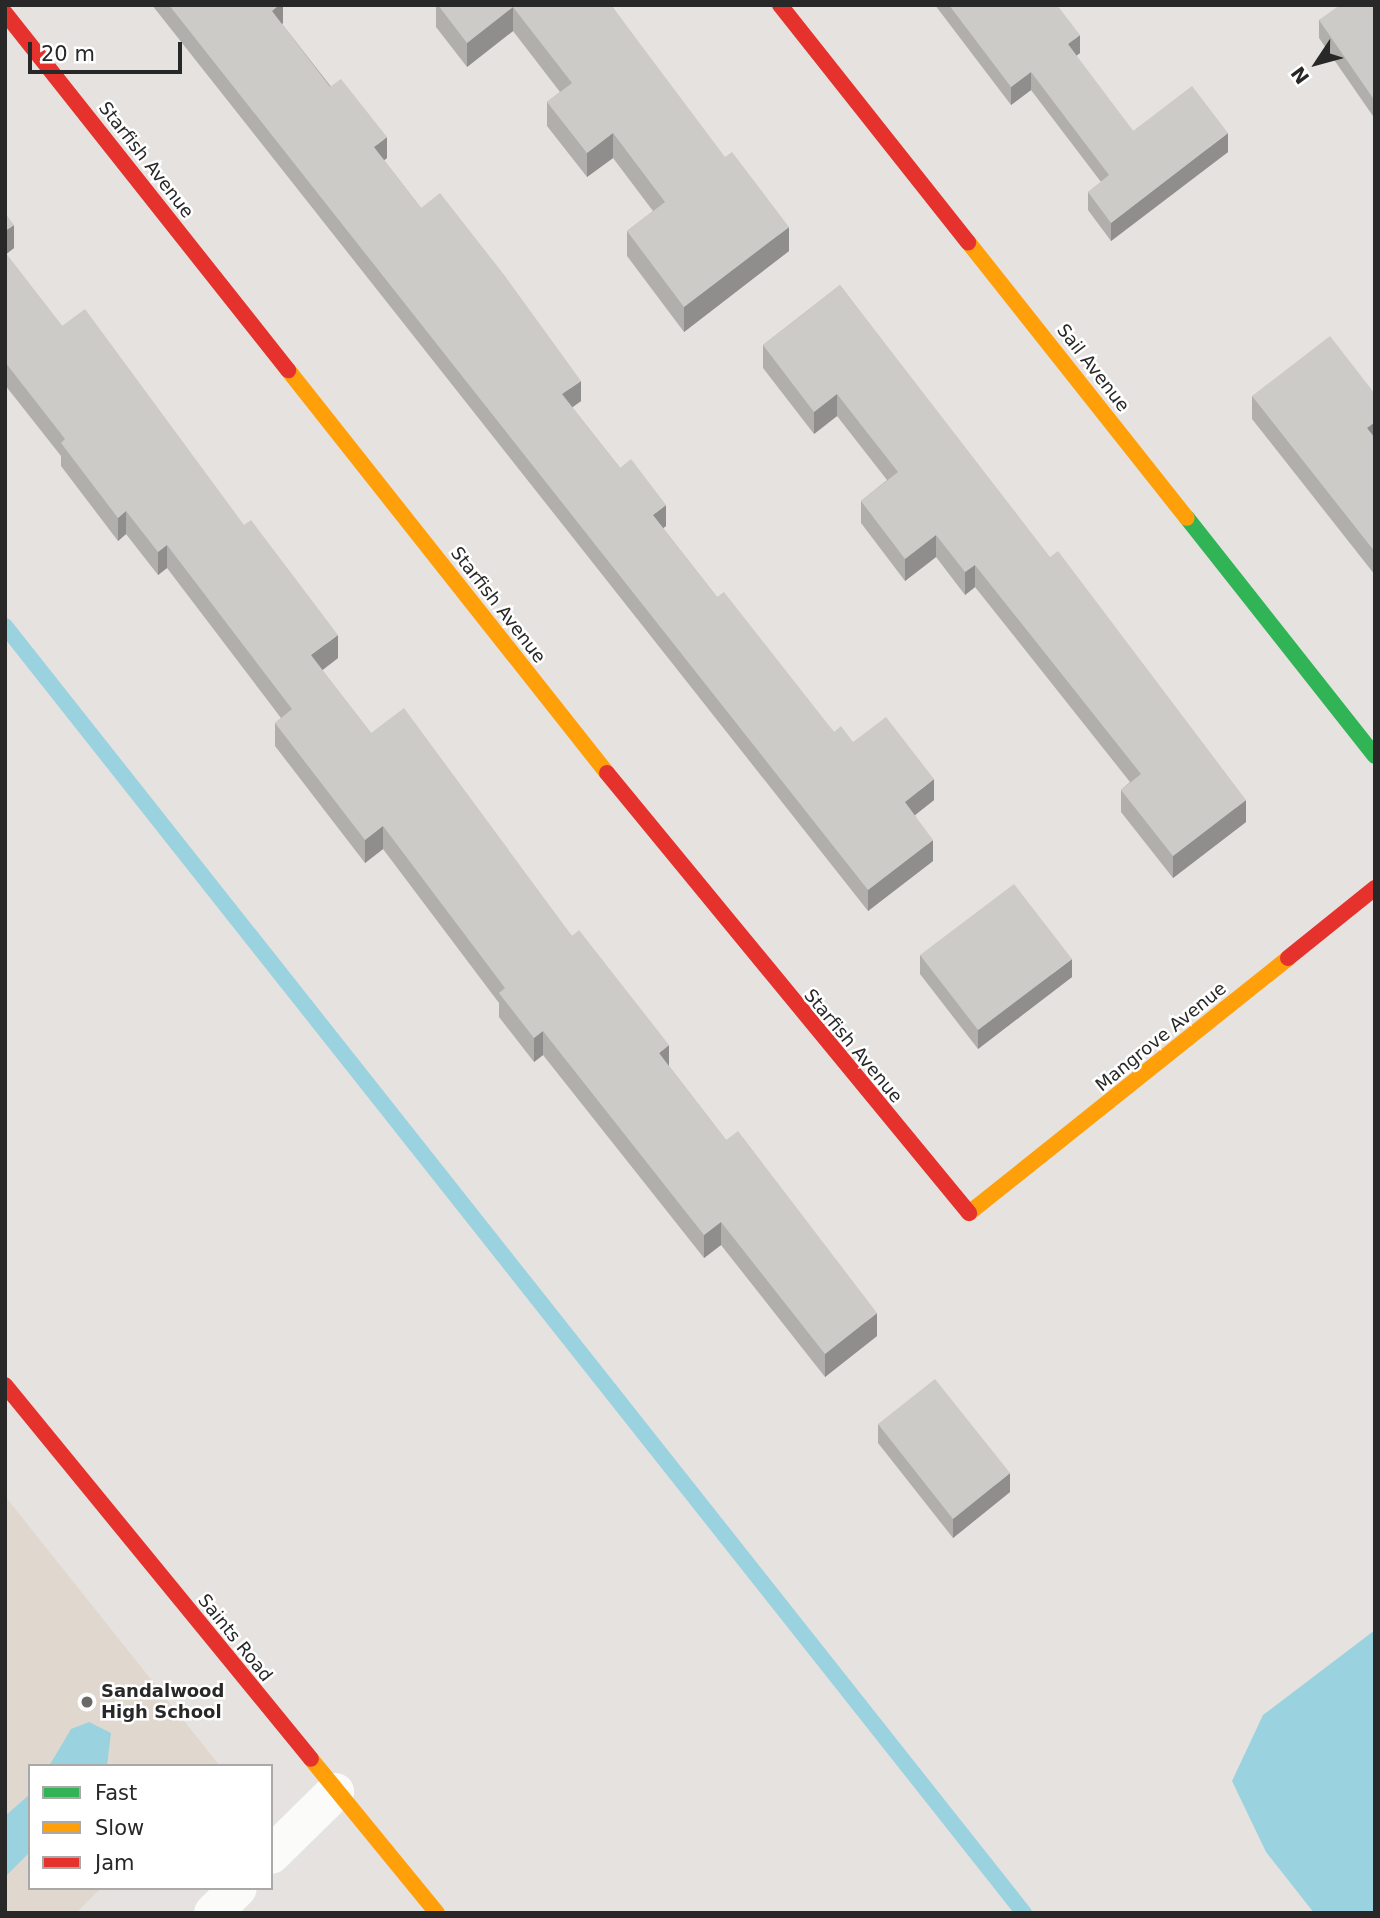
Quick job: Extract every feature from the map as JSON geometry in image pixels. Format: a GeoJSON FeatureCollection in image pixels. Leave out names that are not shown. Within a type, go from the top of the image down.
{"type":"FeatureCollection","features":[{"type":"Feature","properties":{"kind":"street","name":"Sail Avenue"},"geometry":{"type":"LineString","coordinates":[[780,5],[1375,756]]}},
{"type":"Feature","properties":{"kind":"street","name":"Starfish Avenue"},"geometry":{"type":"LineString","coordinates":[[5,13],[745,947],[969,1214]]}},
{"type":"Feature","properties":{"kind":"street","name":"Mangrove Avenue"},"geometry":{"type":"LineString","coordinates":[[969,1214],[1375,888]]}},
{"type":"Feature","properties":{"kind":"street","name":"Saints Road"},"geometry":{"type":"LineString","coordinates":[[5,1385],[335,1792],[437,1913]]}},
{"type":"Feature","properties":{"kind":"street"},"geometry":{"type":"LineString","coordinates":[[273,1853],[335,1792]]}},
{"type":"Feature","properties":{"kind":"street"},"geometry":{"type":"LineString","coordinates":[[213,1913],[235,1890]]}},
{"type":"Feature","properties":{"kind":"shaded area","name":"Sandalwood High School"},"geometry":{"type":"Polygon","coordinates":[[[5,1496],[218,1764],[28,1764],[28,1890],[99,1890],[76,1913],[5,1913],[5,1496]]]}},
{"type":"Feature","properties":{"kind":"water"},"geometry":{"type":"Polygon","coordinates":[[[1375,1630],[1375,1913],[1314,1913],[1266,1852],[1232,1781],[1263,1715],[1375,1630]]]}},
{"type":"Feature","properties":{"kind":"water"},"geometry":{"type":"Polygon","coordinates":[[[89,1722],[111,1733],[107,1764],[50,1764],[71,1729],[89,1722]]]}},
{"type":"Feature","properties":{"kind":"water"},"geometry":{"type":"Polygon","coordinates":[[[28,1796],[28,1854],[5,1877],[5,1816],[28,1796]]]}},
{"type":"Feature","properties":{"kind":"building"},"geometry":{"type":"Polygon","coordinates":[[[169,5],[279,5],[272,11],[330,87],[341,79],[387,137],[374,147],[421,208],[440,193],[505,276],[581,381],[562,394],[620,468],[631,459],[666,505],[653,515],[717,597],[724,592],[834,732],[841,726],[853,742],[886,717],[934,779],[905,802],[933,840],[868,890],[169,5]]]}},
{"type":"Feature","properties":{"kind":"building"},"geometry":{"type":"Polygon","coordinates":[[[438,5],[611,5],[725,157],[732,152],[789,227],[684,307],[627,231],[665,202],[613,133],[587,153],[547,102],[572,83],[513,7],[467,43],[438,5]]]}},
{"type":"Feature","properties":{"kind":"building"},"geometry":{"type":"Polygon","coordinates":[[[949,5],[1057,5],[1080,35],[1068,44],[1133,131],[1192,86],[1228,133],[1111,223],[1088,192],[1109,175],[1031,72],[1011,87],[949,5]]]}},
{"type":"Feature","properties":{"kind":"building"},"geometry":{"type":"Polygon","coordinates":[[[1340,5],[1375,5],[1375,101],[1319,20],[1340,5]]]}},
{"type":"Feature","properties":{"kind":"building"},"geometry":{"type":"Polygon","coordinates":[[[5,213],[14,225],[5,231],[5,213]]]}},
{"type":"Feature","properties":{"kind":"building"},"geometry":{"type":"Polygon","coordinates":[[[5,252],[62,326],[85,309],[244,525],[251,520],[338,635],[311,655],[371,733],[404,708],[572,936],[579,930],[669,1045],[659,1053],[726,1140],[738,1131],[877,1313],[825,1354],[721,1222],[704,1235],[543,1031],[534,1038],[499,993],[505,988],[383,826],[365,840],[275,723],[292,709],[167,545],[158,552],[126,511],[118,518],[61,443],[65,439],[5,362],[5,252]]]}},
{"type":"Feature","properties":{"kind":"building"},"geometry":{"type":"Polygon","coordinates":[[[840,285],[1050,557],[1058,551],[1246,800],[1173,856],[1121,790],[1141,774],[975,565],[965,572],[936,535],[905,559],[861,501],[898,472],[837,394],[814,412],[763,345],[840,285]]]}},
{"type":"Feature","properties":{"kind":"building"},"geometry":{"type":"Polygon","coordinates":[[[1330,336],[1375,394],[1375,422],[1367,428],[1375,438],[1375,552],[1252,396],[1330,336]]]}},
{"type":"Feature","properties":{"kind":"building"},"geometry":{"type":"Polygon","coordinates":[[[1014,884],[1072,959],[978,1030],[920,955],[1014,884]]]}},
{"type":"Feature","properties":{"kind":"building"},"geometry":{"type":"Polygon","coordinates":[[[935,1379],[1010,1473],[953,1519],[878,1424],[935,1379]]]}},
{"type":"Feature","properties":{"kind":"waterway"},"geometry":{"type":"LineString","coordinates":[[5,626],[1024,1913]]}},
{"type":"Feature","properties":{"kind":"traffic: fast"},"geometry":{"type":"LineString","coordinates":[[1187,518],[1375,756]]}},
{"type":"Feature","properties":{"kind":"traffic: slow"},"geometry":{"type":"LineString","coordinates":[[968,242],[1187,518]]}},
{"type":"Feature","properties":{"kind":"traffic: slow"},"geometry":{"type":"LineString","coordinates":[[288,370],[607,773]]}},
{"type":"Feature","properties":{"kind":"traffic: slow"},"geometry":{"type":"LineString","coordinates":[[969,1213],[1288,958]]}},
{"type":"Feature","properties":{"kind":"traffic: slow"},"geometry":{"type":"LineString","coordinates":[[311,1759],[437,1913]]}},
{"type":"Feature","properties":{"kind":"traffic: jam"},"geometry":{"type":"LineString","coordinates":[[780,5],[968,242]]}},
{"type":"Feature","properties":{"kind":"traffic: jam"},"geometry":{"type":"LineString","coordinates":[[5,13],[288,370]]}},
{"type":"Feature","properties":{"kind":"traffic: jam"},"geometry":{"type":"LineString","coordinates":[[607,773],[969,1213]]}},
{"type":"Feature","properties":{"kind":"traffic: jam"},"geometry":{"type":"LineString","coordinates":[[1288,958],[1375,888]]}},
{"type":"Feature","properties":{"kind":"traffic: jam"},"geometry":{"type":"LineString","coordinates":[[5,1385],[311,1759]]}},
{"type":"Feature","properties":{"kind":"place","name":"Sandalwood High School"},"geometry":{"type":"Point","coordinates":[87,1702]}}]}
